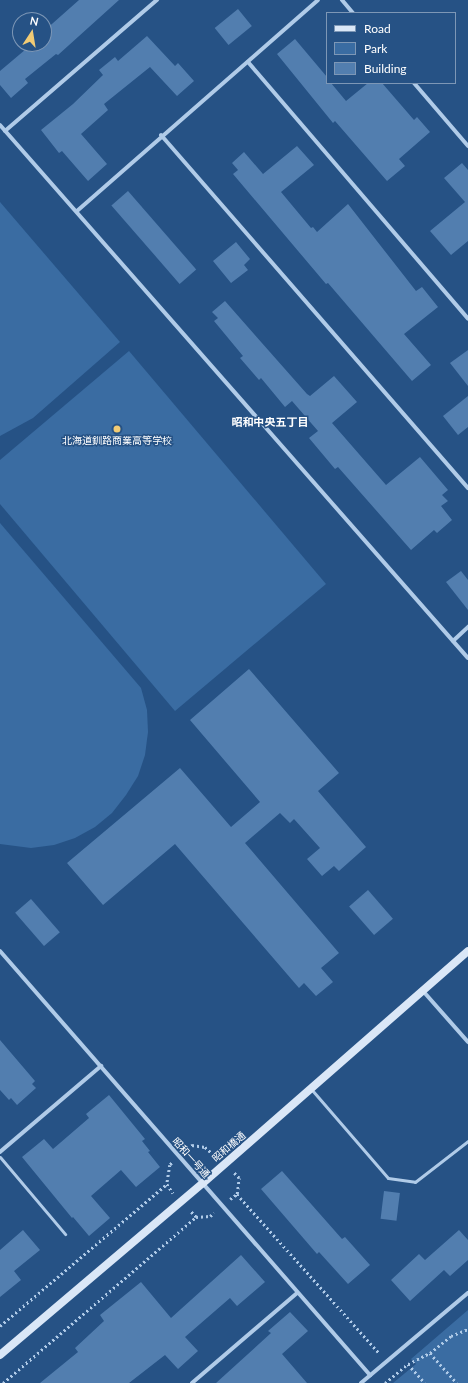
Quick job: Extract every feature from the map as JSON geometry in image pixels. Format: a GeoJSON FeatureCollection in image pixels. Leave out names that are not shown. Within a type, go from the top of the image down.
{"type":"FeatureCollection","features":[{"type":"Feature","properties":{"kind":"street"},"geometry":{"type":"LineString","coordinates":[[6,131],[157,0]]}},
{"type":"Feature","properties":{"kind":"street"},"geometry":{"type":"LineString","coordinates":[[77,211],[318,0]]}},
{"type":"Feature","properties":{"kind":"street"},"geometry":{"type":"LineString","coordinates":[[342,0],[352,12]]}},
{"type":"Feature","properties":{"kind":"street"},"geometry":{"type":"LineString","coordinates":[[248,62],[468,318]]}},
{"type":"Feature","properties":{"kind":"street"},"geometry":{"type":"LineString","coordinates":[[415,84],[468,146]]}},
{"type":"Feature","properties":{"kind":"street"},"geometry":{"type":"LineString","coordinates":[[0,125],[468,658]]}},
{"type":"Feature","properties":{"kind":"street"},"geometry":{"type":"LineString","coordinates":[[161,136],[468,488]]}},
{"type":"Feature","properties":{"kind":"street"},"geometry":{"type":"LineString","coordinates":[[453,641],[468,627]]}},
{"type":"Feature","properties":{"kind":"street","name":"昭和一号通"},"geometry":{"type":"LineString","coordinates":[[0,951],[370,1375]]}},
{"type":"Feature","properties":{"kind":"street","name":"昭和橋通"},"geometry":{"type":"LineString","coordinates":[[0,1355],[203,1183],[468,951]]}},
{"type":"Feature","properties":{"kind":"street"},"geometry":{"type":"LineString","coordinates":[[423,991],[468,1042]]}},
{"type":"Feature","properties":{"kind":"street"},"geometry":{"type":"LineString","coordinates":[[1,1150],[101,1066]]}},
{"type":"Feature","properties":{"kind":"street"},"geometry":{"type":"LineString","coordinates":[[192,1383],[297,1293]]}},
{"type":"Feature","properties":{"kind":"street"},"geometry":{"type":"LineString","coordinates":[[361,1383],[468,1293]]}},
{"type":"Feature","properties":{"kind":"lane"},"geometry":{"type":"LineString","coordinates":[[310,1089],[388,1178],[415,1182],[468,1141]]}},
{"type":"Feature","properties":{"kind":"lane"},"geometry":{"type":"LineString","coordinates":[[0,1157],[65,1234]]}},
{"type":"Feature","properties":{"kind":"path"},"geometry":{"type":"LineString","coordinates":[[0,1326],[167,1184]]}},
{"type":"Feature","properties":{"kind":"path"},"geometry":{"type":"LineString","coordinates":[[237,1194],[396,1374]]}},
{"type":"Feature","properties":{"kind":"path"},"geometry":{"type":"LineString","coordinates":[[3,1383],[196,1217],[180,1202]]}},
{"type":"Feature","properties":{"kind":"path"},"geometry":{"type":"LineString","coordinates":[[387,1382],[408,1364],[430,1353],[451,1336],[468,1329]]}},
{"type":"Feature","properties":{"kind":"path"},"geometry":{"type":"LineString","coordinates":[[430,1353],[456,1383]]}},
{"type":"Feature","properties":{"kind":"path"},"geometry":{"type":"LineString","coordinates":[[408,1364],[425,1383]]}},
{"type":"Feature","properties":{"kind":"green space"},"geometry":{"type":"Polygon","coordinates":[[[0,202],[120,342],[33,418],[0,436],[0,202]]]}},
{"type":"Feature","properties":{"kind":"green space"},"geometry":{"type":"Polygon","coordinates":[[[129,351],[326,584],[175,711],[0,504],[0,460],[129,351]]]}},
{"type":"Feature","properties":{"kind":"green space"},"geometry":{"type":"Polygon","coordinates":[[[0,523],[141,688],[147,710],[148,732],[145,755],[138,776],[126,795],[112,813],[95,827],[75,838],[54,845],[31,848],[0,844],[0,523]]]}},
{"type":"Feature","properties":{"kind":"green space"},"geometry":{"type":"Polygon","coordinates":[[[468,1310],[468,1383],[393,1383],[416,1364],[411,1359],[468,1310]]]}},
{"type":"Feature","properties":{"kind":"building"},"geometry":{"type":"Polygon","coordinates":[[[79,0],[119,0],[58,55],[56,54],[25,79],[28,83],[11,98],[0,85],[0,71],[23,52],[52,52],[52,24],[79,0]]]}},
{"type":"Feature","properties":{"kind":"building"},"geometry":{"type":"Polygon","coordinates":[[[238,9],[252,26],[229,45],[215,28],[238,9]]]}},
{"type":"Feature","properties":{"kind":"building"},"geometry":{"type":"Polygon","coordinates":[[[147,36],[175,66],[178,63],[194,81],[177,96],[150,67],[104,104],[108,110],[81,134],[107,164],[88,181],[62,151],[59,153],[41,130],[73,104],[103,75],[99,70],[115,57],[118,61],[147,36]]]}},
{"type":"Feature","properties":{"kind":"building"},"geometry":{"type":"Polygon","coordinates":[[[295,39],[326,76],[326,84],[332,84],[346,101],[367,84],[383,84],[414,120],[417,117],[430,132],[399,159],[405,166],[387,181],[335,121],[333,123],[277,54],[295,39]]]}},
{"type":"Feature","properties":{"kind":"building"},"geometry":{"type":"Polygon","coordinates":[[[297,146],[314,165],[281,192],[311,228],[313,227],[317,232],[348,204],[416,291],[422,287],[438,307],[404,334],[431,365],[412,381],[328,283],[326,284],[233,174],[238,170],[232,163],[244,152],[263,174],[297,146]]]}},
{"type":"Feature","properties":{"kind":"building"},"geometry":{"type":"Polygon","coordinates":[[[462,163],[468,170],[468,241],[451,255],[430,231],[465,202],[444,178],[462,163]]]}},
{"type":"Feature","properties":{"kind":"building"},"geometry":{"type":"Polygon","coordinates":[[[128,191],[196,269],[180,284],[111,205],[128,191]]]}},
{"type":"Feature","properties":{"kind":"building"},"geometry":{"type":"Polygon","coordinates":[[[236,242],[250,259],[244,265],[248,270],[231,283],[213,261],[236,242]]]}},
{"type":"Feature","properties":{"kind":"building"},"geometry":{"type":"Polygon","coordinates":[[[225,301],[307,394],[310,396],[334,376],[357,402],[332,423],[386,485],[420,457],[448,490],[442,495],[448,501],[441,506],[452,520],[437,533],[434,530],[411,550],[338,467],[335,469],[309,438],[318,431],[292,401],[285,407],[261,378],[259,380],[240,358],[243,356],[214,321],[218,318],[212,312],[225,301]]]}},
{"type":"Feature","properties":{"kind":"building"},"geometry":{"type":"Polygon","coordinates":[[[468,350],[468,386],[450,363],[468,350]]]}},
{"type":"Feature","properties":{"kind":"building"},"geometry":{"type":"Polygon","coordinates":[[[468,396],[468,427],[458,435],[443,416],[468,396]]]}},
{"type":"Feature","properties":{"kind":"building"},"geometry":{"type":"Polygon","coordinates":[[[461,571],[468,580],[468,610],[446,582],[461,571]]]}},
{"type":"Feature","properties":{"kind":"building"},"geometry":{"type":"Polygon","coordinates":[[[249,669],[339,773],[318,791],[366,847],[339,871],[334,866],[322,876],[307,859],[320,848],[294,819],[290,823],[280,813],[245,843],[339,953],[321,968],[333,982],[316,996],[304,983],[299,988],[175,844],[103,905],[67,863],[180,768],[231,827],[260,802],[190,720],[249,669]]]}},
{"type":"Feature","properties":{"kind":"building"},"geometry":{"type":"Polygon","coordinates":[[[368,890],[393,919],[374,935],[349,906],[368,890]]]}},
{"type":"Feature","properties":{"kind":"building"},"geometry":{"type":"Polygon","coordinates":[[[31,899],[60,932],[44,946],[15,913],[31,899]]]}},
{"type":"Feature","properties":{"kind":"building"},"geometry":{"type":"Polygon","coordinates":[[[0,1040],[35,1081],[32,1084],[36,1088],[17,1105],[11,1098],[9,1100],[0,1090],[0,1040]]]}},
{"type":"Feature","properties":{"kind":"building"},"geometry":{"type":"Polygon","coordinates":[[[109,1095],[145,1139],[142,1141],[150,1151],[148,1152],[160,1167],[136,1187],[121,1170],[91,1196],[110,1218],[89,1236],[73,1217],[72,1218],[22,1157],[44,1139],[53,1149],[89,1118],[86,1114],[109,1095]]]}},
{"type":"Feature","properties":{"kind":"building"},"geometry":{"type":"Polygon","coordinates":[[[282,1171],[342,1239],[345,1237],[370,1265],[348,1284],[319,1252],[317,1254],[261,1189],[282,1171]]]}},
{"type":"Feature","properties":{"kind":"building"},"geometry":{"type":"Polygon","coordinates":[[[384,1191],[400,1193],[396,1221],[381,1219],[384,1191]]]}},
{"type":"Feature","properties":{"kind":"building"},"geometry":{"type":"Polygon","coordinates":[[[23,1230],[40,1250],[14,1271],[21,1280],[0,1297],[0,1250],[23,1230]]]}},
{"type":"Feature","properties":{"kind":"building"},"geometry":{"type":"Polygon","coordinates":[[[459,1230],[468,1240],[468,1260],[450,1276],[444,1270],[410,1301],[391,1280],[419,1254],[425,1260],[459,1230]]]}},
{"type":"Feature","properties":{"kind":"building"},"geometry":{"type":"Polygon","coordinates":[[[241,1255],[265,1282],[237,1306],[230,1298],[185,1337],[198,1351],[178,1369],[165,1355],[129,1383],[40,1383],[78,1352],[75,1348],[104,1321],[100,1315],[141,1282],[171,1318],[241,1255]]]}},
{"type":"Feature","properties":{"kind":"building"},"geometry":{"type":"Polygon","coordinates":[[[290,1312],[308,1331],[282,1354],[307,1383],[216,1383],[271,1333],[268,1331],[290,1312]]]}},
{"type":"Feature","properties":{"kind":"place","name":"北海道釧路商業高等学校"},"geometry":{"type":"Point","coordinates":[117,429]}},
{"type":"Feature","properties":{"kind":"district","name":"昭和中央五丁目"},"geometry":{"type":"Point","coordinates":[270,422]}}]}
